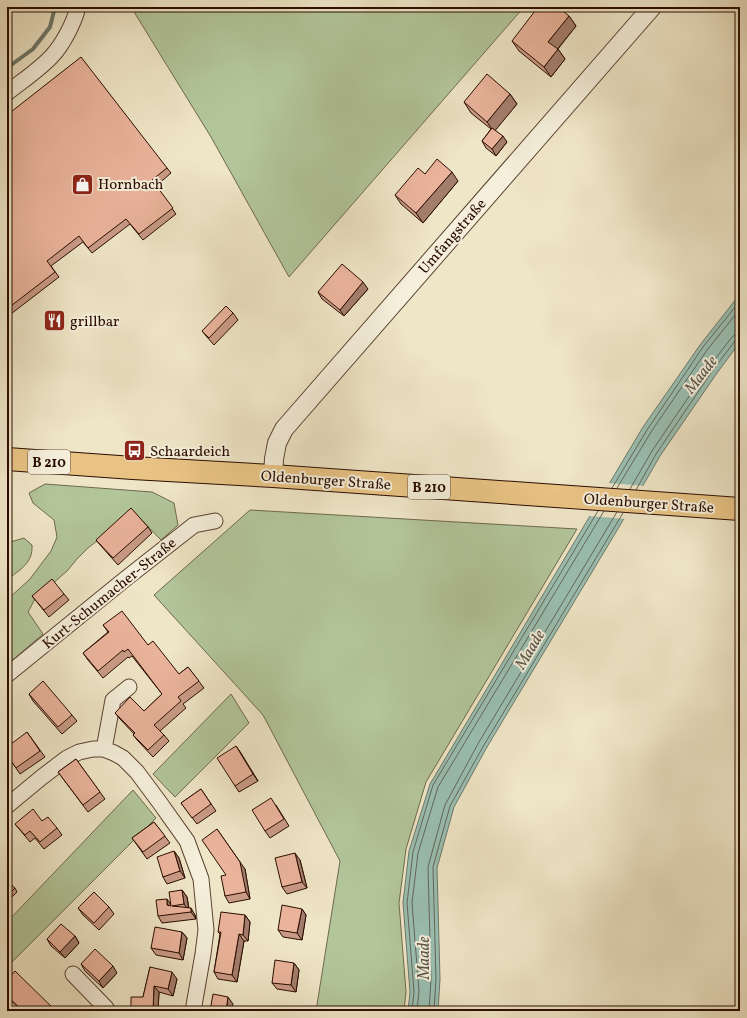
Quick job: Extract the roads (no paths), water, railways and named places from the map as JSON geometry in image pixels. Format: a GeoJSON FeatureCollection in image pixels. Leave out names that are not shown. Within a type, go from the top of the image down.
{"type":"FeatureCollection","features":[{"type":"Feature","properties":{"kind":"main road","name":"Oldenburger Straße"},"geometry":{"type":"LineString","coordinates":[[7,459],[740,509]]}},
{"type":"Feature","properties":{"kind":"street"},"geometry":{"type":"LineString","coordinates":[[7,93],[53,56],[65,37],[78,7]]}},
{"type":"Feature","properties":{"kind":"street","name":"Umfangstraße"},"geometry":{"type":"LineString","coordinates":[[273,476],[277,443],[284,429],[652,7]]}},
{"type":"Feature","properties":{"kind":"street","name":"Kurt-Schumacher-Straße"},"geometry":{"type":"LineString","coordinates":[[7,675],[194,525],[215,521]]}},
{"type":"Feature","properties":{"kind":"street"},"geometry":{"type":"LineString","coordinates":[[104,749],[113,700],[129,687]]}},
{"type":"Feature","properties":{"kind":"street"},"geometry":{"type":"LineString","coordinates":[[7,806],[67,758],[79,752],[93,749],[104,749],[122,758],[137,772],[187,841],[201,879],[206,930],[193,1011]]}},
{"type":"Feature","properties":{"kind":"street"},"geometry":{"type":"LineString","coordinates":[[73,974],[106,1008],[105,1011]]}},
{"type":"Feature","properties":{"kind":"water","name":"Maade"},"geometry":{"type":"Polygon","coordinates":[[[740,294],[740,342],[660,456],[487,747],[454,807],[437,868],[440,979],[438,1011],[408,1011],[410,992],[403,903],[409,851],[430,784],[643,427],[700,345],[740,294]]]}},
{"type":"Feature","properties":{"kind":"waterway"},"geometry":{"type":"LineString","coordinates":[[7,68],[33,49],[50,27],[55,7]]}},
{"type":"Feature","properties":{"kind":"place","name":"Hornbach"},"geometry":{"type":"Point","coordinates":[83,184]}},
{"type":"Feature","properties":{"kind":"place","name":"grillbar"},"geometry":{"type":"Point","coordinates":[54,321]}},
{"type":"Feature","properties":{"kind":"place","name":"Schaardeich"},"geometry":{"type":"Point","coordinates":[135,451]}}]}
